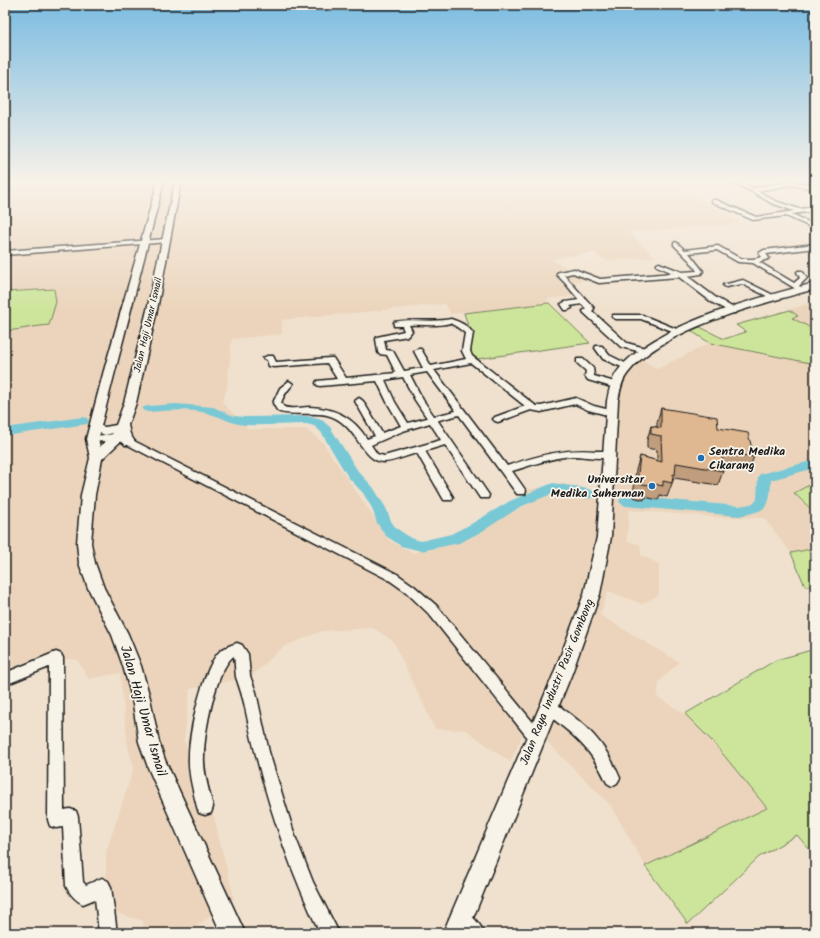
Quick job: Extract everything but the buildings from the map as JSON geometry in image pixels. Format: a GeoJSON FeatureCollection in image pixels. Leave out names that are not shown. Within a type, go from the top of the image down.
{"type":"FeatureCollection","features":[{"type":"Feature","properties":{"kind":"main road","name":"Jalan Haji Umar Ismail"},"geometry":{"type":"LineString","coordinates":[[149,225],[94,431],[96,458],[86,514],[84,543],[87,563],[96,588],[120,634],[132,666],[141,698],[149,742],[169,795],[233,933]]}},
{"type":"Feature","properties":{"kind":"main road","name":"Jalan Haji Umar Ismail"},"geometry":{"type":"LineString","coordinates":[[96,458],[123,431],[152,310],[169,225]]}},
{"type":"Feature","properties":{"kind":"main road","name":"Jalan Raya Industri Pasir Gombong"},"geometry":{"type":"LineString","coordinates":[[458,926],[566,666],[592,594],[602,550],[607,497],[611,413],[615,385],[627,366],[646,350],[680,332],[732,311],[775,298],[797,288],[815,286]]}},
{"type":"Feature","properties":{"kind":"main road"},"geometry":{"type":"LineString","coordinates":[[94,431],[123,431]]}},
{"type":"Feature","properties":{"kind":"street"},"geometry":{"type":"LineString","coordinates":[[5,259],[165,244]]}},
{"type":"Feature","properties":{"kind":"street"},"geometry":{"type":"LineString","coordinates":[[646,350],[628,347],[623,344],[587,311],[590,310],[582,302],[566,278],[559,274],[574,271],[599,281],[649,276],[698,274],[700,271],[676,244]]}},
{"type":"Feature","properties":{"kind":"street"},"geometry":{"type":"LineString","coordinates":[[5,253],[143,246]]}},
{"type":"Feature","properties":{"kind":"street"},"geometry":{"type":"LineString","coordinates":[[684,252],[718,248],[740,261],[754,261],[766,258],[762,253],[764,252],[815,246]]}},
{"type":"Feature","properties":{"kind":"street"},"geometry":{"type":"LineString","coordinates":[[754,261],[797,288],[804,278],[800,272]]}},
{"type":"Feature","properties":{"kind":"street"},"geometry":{"type":"LineString","coordinates":[[659,265],[667,266],[683,275],[713,299],[732,311]]}},
{"type":"Feature","properties":{"kind":"street"},"geometry":{"type":"LineString","coordinates":[[726,285],[743,282],[775,298]]}},
{"type":"Feature","properties":{"kind":"street"},"geometry":{"type":"LineString","coordinates":[[568,308],[565,304],[582,302]]}},
{"type":"Feature","properties":{"kind":"street"},"geometry":{"type":"LineString","coordinates":[[616,317],[642,318],[680,332]]}},
{"type":"Feature","properties":{"kind":"street"},"geometry":{"type":"LineString","coordinates":[[484,495],[416,395],[390,353],[382,352],[380,339],[405,334],[408,331],[400,324],[423,322],[438,324],[451,321],[463,327],[469,333],[466,351],[472,360],[531,407],[541,409],[576,402],[591,408],[611,413]]}},
{"type":"Feature","properties":{"kind":"street"},"geometry":{"type":"LineString","coordinates":[[599,348],[606,357],[627,366]]}},
{"type":"Feature","properties":{"kind":"street"},"geometry":{"type":"LineString","coordinates":[[418,351],[422,359],[521,491]]}},
{"type":"Feature","properties":{"kind":"street"},"geometry":{"type":"LineString","coordinates":[[267,358],[270,358],[272,364],[274,365],[330,360],[337,373],[340,374],[342,380]]}},
{"type":"Feature","properties":{"kind":"street"},"geometry":{"type":"LineString","coordinates":[[320,383],[380,378],[472,360]]}},
{"type":"Feature","properties":{"kind":"street"},"geometry":{"type":"LineString","coordinates":[[580,361],[590,370],[589,376],[615,385]]}},
{"type":"Feature","properties":{"kind":"street"},"geometry":{"type":"LineString","coordinates":[[380,378],[391,402],[406,427]]}},
{"type":"Feature","properties":{"kind":"street"},"geometry":{"type":"LineString","coordinates":[[288,384],[279,396],[278,403],[281,409],[288,411],[318,411],[341,416],[350,422],[374,456],[384,458],[420,450],[448,441]]}},
{"type":"Feature","properties":{"kind":"street"},"geometry":{"type":"LineString","coordinates":[[359,401],[380,437]]}},
{"type":"Feature","properties":{"kind":"street"},"geometry":{"type":"LineString","coordinates":[[498,419],[531,407]]}},
{"type":"Feature","properties":{"kind":"street"},"geometry":{"type":"LineString","coordinates":[[365,444],[406,427],[461,412]]}},
{"type":"Feature","properties":{"kind":"street"},"geometry":{"type":"LineString","coordinates":[[123,431],[393,578],[410,589],[433,610],[460,641],[536,736]]}},
{"type":"Feature","properties":{"kind":"street"},"geometry":{"type":"LineString","coordinates":[[420,450],[448,496]]}},
{"type":"Feature","properties":{"kind":"street"},"geometry":{"type":"LineString","coordinates":[[505,470],[538,459],[556,456],[591,453],[609,455]]}},
{"type":"Feature","properties":{"kind":"street"},"geometry":{"type":"LineString","coordinates":[[205,807],[197,768],[197,738],[215,672],[224,656],[230,652],[238,650],[242,654],[243,676],[249,692],[262,752],[287,836],[307,887],[330,933]]}},
{"type":"Feature","properties":{"kind":"street"},"geometry":{"type":"LineString","coordinates":[[5,679],[56,658],[56,820],[70,817],[75,886],[83,895],[102,888],[108,933]]}},
{"type":"Feature","properties":{"kind":"street"},"geometry":{"type":"LineString","coordinates":[[549,707],[584,734],[603,757],[612,778]]}},
{"type":"Feature","properties":{"kind":"street"},"geometry":{"type":"LineString","coordinates":[[458,926],[476,933]]}},
{"type":"Feature","properties":{"kind":"shaded area"},"geometry":{"type":"Polygon","coordinates":[[[5,225],[730,225],[628,232],[655,257],[607,261],[593,252],[551,259],[588,280],[571,282],[580,295],[546,299],[549,303],[451,314],[445,304],[282,320],[282,334],[232,339],[227,388],[222,402],[249,429],[306,429],[323,443],[390,541],[413,553],[454,540],[532,502],[527,490],[561,483],[596,492],[613,407],[624,374],[638,357],[657,369],[710,343],[815,364],[815,482],[794,493],[815,513],[815,548],[791,553],[764,518],[715,517],[629,510],[627,541],[640,545],[641,555],[659,564],[659,595],[642,604],[608,591],[600,615],[679,662],[659,682],[657,697],[685,714],[713,742],[767,808],[645,866],[611,806],[528,723],[510,762],[466,730],[435,729],[393,641],[373,628],[322,631],[283,647],[251,677],[190,689],[184,741],[204,777],[234,898],[197,926],[182,933],[144,933],[143,921],[106,910],[106,852],[134,767],[128,748],[120,673],[89,679],[77,660],[60,658],[5,677],[5,225]]]}},
{"type":"Feature","properties":{"kind":"shaded area"},"geometry":{"type":"Polygon","coordinates":[[[806,304],[815,309],[815,330],[792,318],[797,316],[790,310],[806,304]]]}},
{"type":"Feature","properties":{"kind":"green space"},"geometry":{"type":"Polygon","coordinates":[[[54,289],[56,302],[49,325],[5,331],[5,292],[54,289]]]}},
{"type":"Feature","properties":{"kind":"green space"},"geometry":{"type":"Polygon","coordinates":[[[549,303],[590,343],[477,359],[471,355],[471,335],[464,313],[549,303]]]}},
{"type":"Feature","properties":{"kind":"green space"},"geometry":{"type":"Polygon","coordinates":[[[790,310],[798,316],[792,318],[815,330],[815,364],[710,343],[691,331],[700,327],[724,339],[746,332],[736,325],[790,310]]]}},
{"type":"Feature","properties":{"kind":"green space"},"geometry":{"type":"Polygon","coordinates":[[[815,482],[815,513],[794,493],[815,482]]]}},
{"type":"Feature","properties":{"kind":"green space"},"geometry":{"type":"Polygon","coordinates":[[[815,548],[815,586],[805,586],[791,553],[815,548]]]}},
{"type":"Feature","properties":{"kind":"green space"},"geometry":{"type":"Polygon","coordinates":[[[815,649],[815,856],[797,835],[759,857],[688,924],[645,866],[767,808],[713,742],[685,714],[776,660],[815,649]]]}},
{"type":"Feature","properties":{"kind":"waterway"},"geometry":{"type":"LineString","coordinates":[[148,409],[176,407],[195,408],[213,411],[231,419],[245,421],[307,420],[318,423],[326,430],[353,474],[368,490],[379,508],[384,523],[391,532],[406,542],[421,546],[454,539],[476,528],[515,504],[553,488],[588,494]]}},
{"type":"Feature","properties":{"kind":"waterway"},"geometry":{"type":"LineString","coordinates":[[5,432],[83,421]]}},
{"type":"Feature","properties":{"kind":"waterway"},"geometry":{"type":"LineString","coordinates":[[626,501],[739,511],[756,507],[763,502],[765,477],[815,464]]}},
{"type":"Feature","properties":{"kind":"place","name":"Sentra Medika Cikarang"},"geometry":{"type":"Point","coordinates":[701,458]}},
{"type":"Feature","properties":{"kind":"place","name":"Universitar Medika Suherman"},"geometry":{"type":"Point","coordinates":[652,486]}}]}
